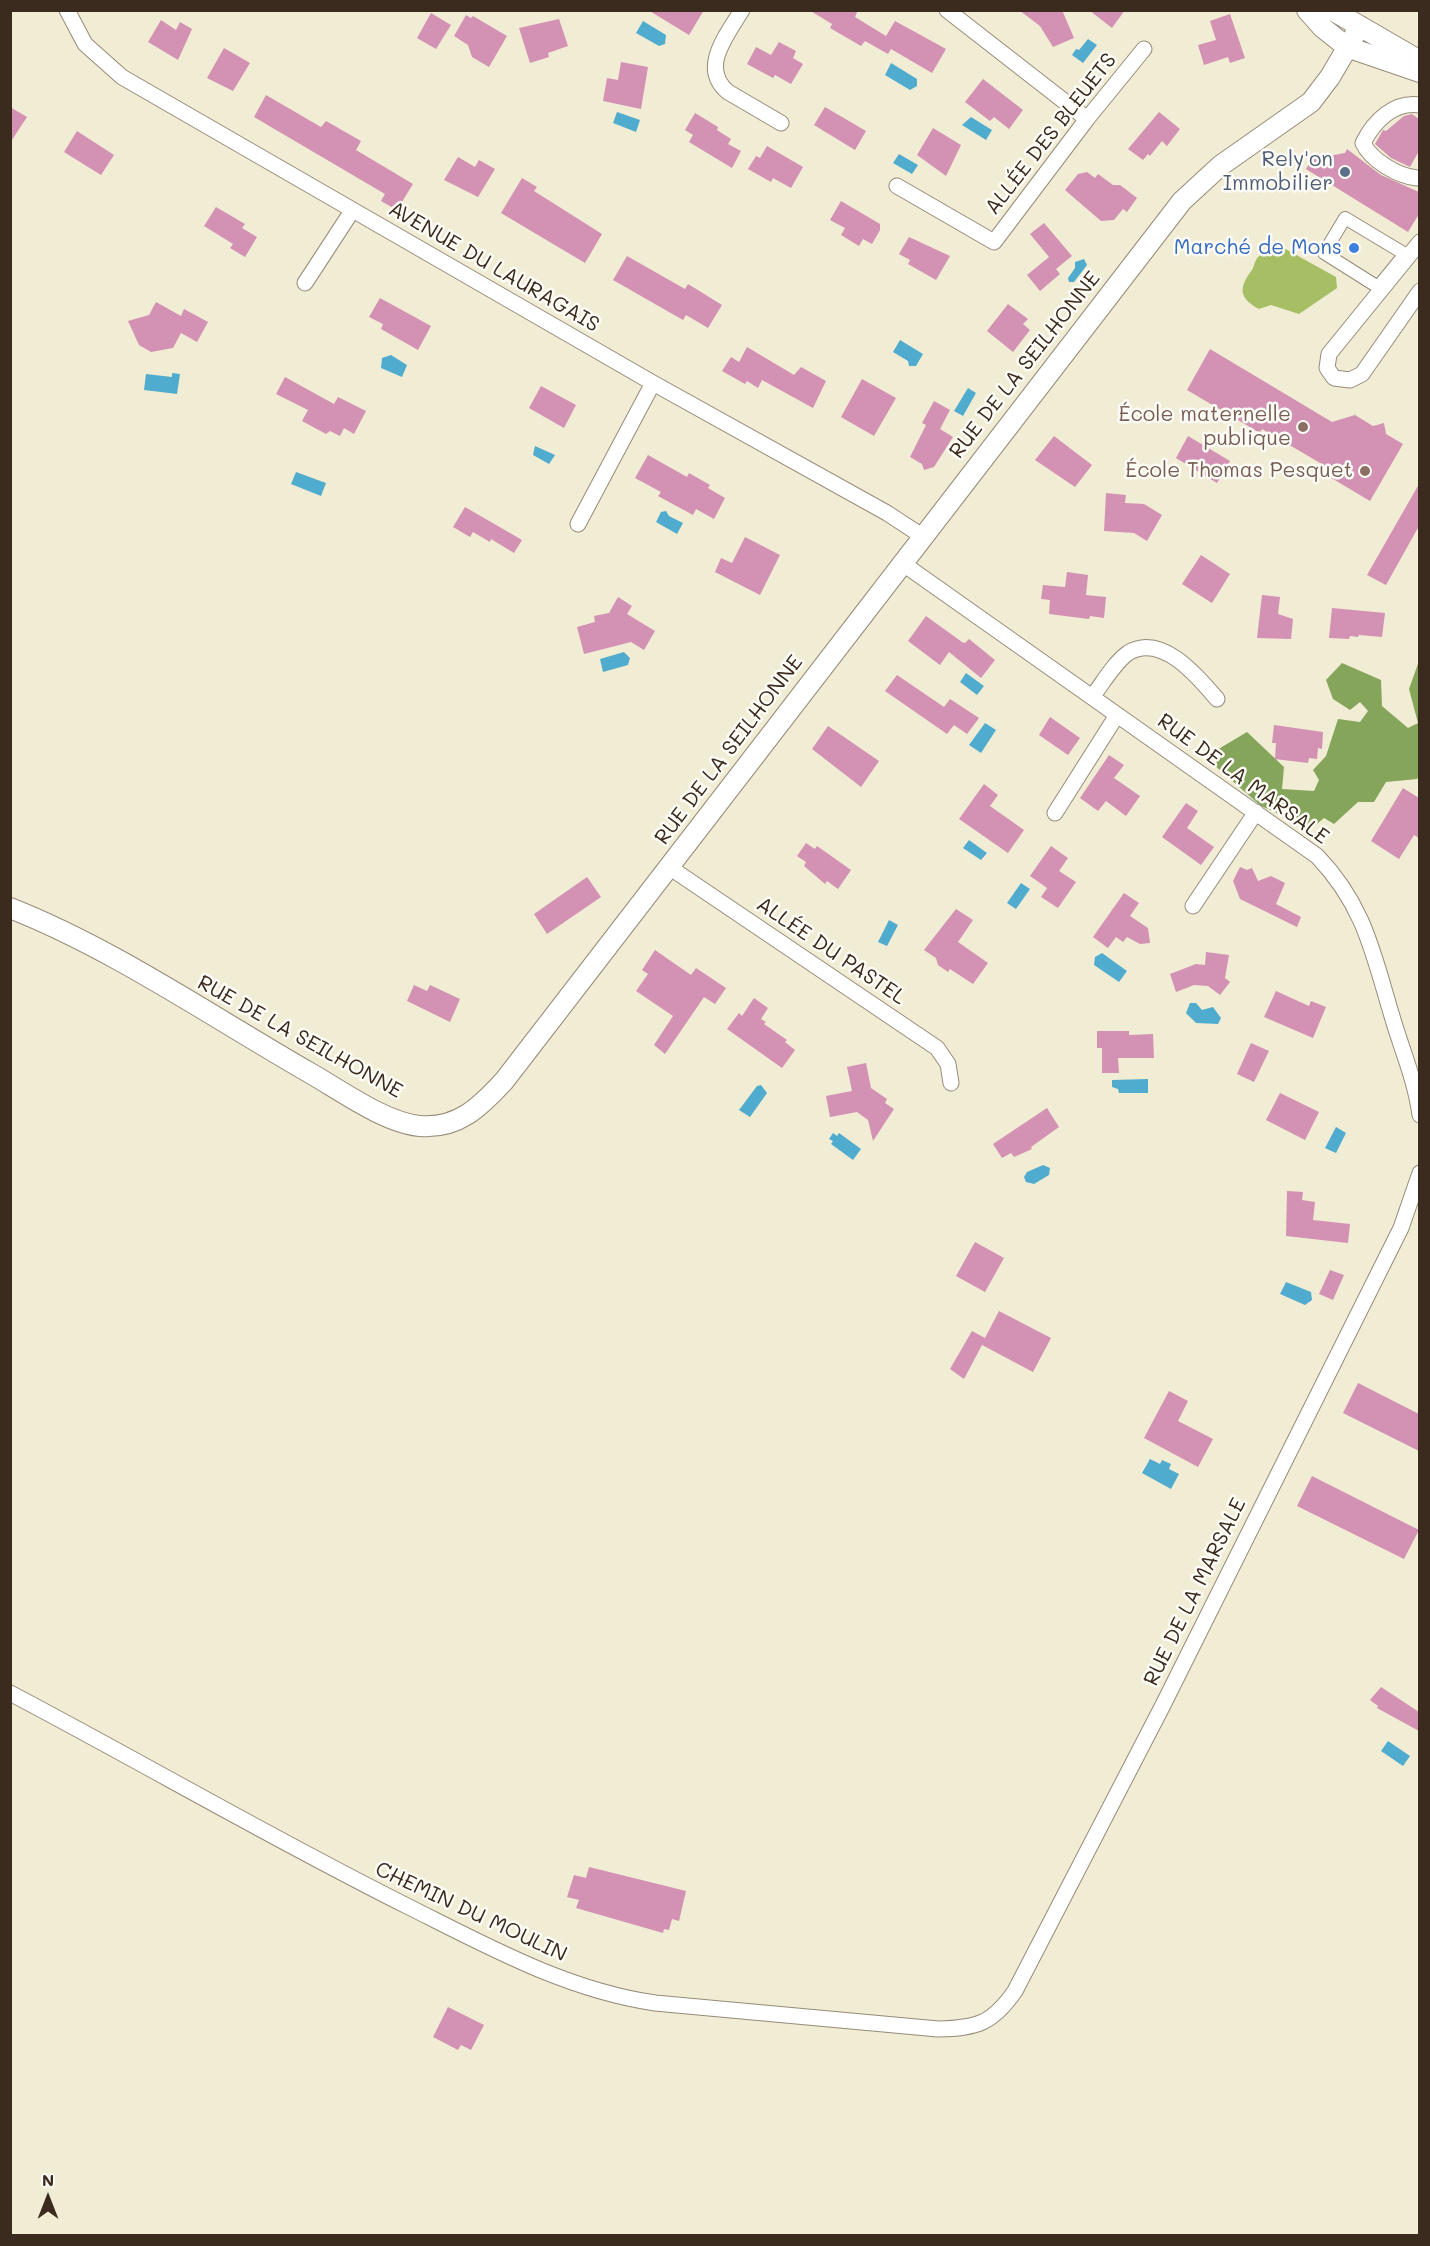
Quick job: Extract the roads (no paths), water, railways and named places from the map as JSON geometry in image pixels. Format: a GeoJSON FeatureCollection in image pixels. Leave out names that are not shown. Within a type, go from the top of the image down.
{"type":"FeatureCollection","features":[{"type":"Feature","properties":{"kind":"street","name":"AVENUE DU LAURAGAIS"},"geometry":{"type":"LineString","coordinates":[[67,10],[85,44],[122,76],[653,383],[887,513],[922,536]]}},
{"type":"Feature","properties":{"kind":"street"},"geometry":{"type":"LineString","coordinates":[[742,10],[715,60],[717,80],[728,92],[781,123]]}},
{"type":"Feature","properties":{"kind":"street"},"geometry":{"type":"LineString","coordinates":[[947,10],[1087,119]]}},
{"type":"Feature","properties":{"kind":"street"},"geometry":{"type":"LineString","coordinates":[[1307,10],[1323,28],[1347,47],[1419,72]]}},
{"type":"Feature","properties":{"kind":"street"},"geometry":{"type":"LineString","coordinates":[[1332,10],[1419,61]]}},
{"type":"Feature","properties":{"kind":"street","name":"RUE DE LA SEILHONNE"},"geometry":{"type":"LineString","coordinates":[[10,908],[122,964],[372,1108],[418,1126],[438,1126],[457,1122],[474,1111],[504,1081],[1182,201],[1220,166],[1311,102],[1321,91],[1359,27]]}},
{"type":"Feature","properties":{"kind":"street","name":"ALLÉE DES BLEUETS"},"geometry":{"type":"LineString","coordinates":[[897,186],[994,242],[1087,119],[1144,49]]}},
{"type":"Feature","properties":{"kind":"street"},"geometry":{"type":"LineString","coordinates":[[1419,105],[1401,105],[1392,110],[1370,129],[1363,143],[1368,154],[1406,177],[1419,177]]}},
{"type":"Feature","properties":{"kind":"street"},"geometry":{"type":"LineString","coordinates":[[305,283],[352,210]]}},
{"type":"Feature","properties":{"kind":"street"},"geometry":{"type":"LineString","coordinates":[[1345,218],[1405,254],[1378,287],[1324,253],[1345,218]]}},
{"type":"Feature","properties":{"kind":"street"},"geometry":{"type":"LineString","coordinates":[[1419,242],[1329,354],[1327,368],[1334,378],[1350,380],[1362,374],[1419,291]]}},
{"type":"Feature","properties":{"kind":"street"},"geometry":{"type":"LineString","coordinates":[[578,524],[653,383]]}},
{"type":"Feature","properties":{"kind":"street","name":"RUE DE LA MARSALE"},"geometry":{"type":"LineString","coordinates":[[902,563],[1317,856],[1340,880],[1353,901],[1367,934],[1412,1081],[1419,1114]]}},
{"type":"Feature","properties":{"kind":"street"},"geometry":{"type":"LineString","coordinates":[[1092,697],[1129,653],[1143,649],[1158,650],[1173,657],[1199,678],[1217,699]]}},
{"type":"Feature","properties":{"kind":"street"},"geometry":{"type":"LineString","coordinates":[[1055,813],[1117,715]]}},
{"type":"Feature","properties":{"kind":"street"},"geometry":{"type":"LineString","coordinates":[[1193,906],[1256,812]]}},
{"type":"Feature","properties":{"kind":"street","name":"ALLÉE DU PASTEL"},"geometry":{"type":"LineString","coordinates":[[669,867],[937,1048],[948,1065],[951,1083]]}},
{"type":"Feature","properties":{"kind":"street","name":"RUE DE LA MARSALE"},"geometry":{"type":"LineString","coordinates":[[991,2019],[1003,2009],[1016,1991],[1163,1705],[1401,1228],[1419,1173]]}},
{"type":"Feature","properties":{"kind":"street","name":"CHEMIN DU MOULIN"},"geometry":{"type":"LineString","coordinates":[[10,1693],[351,1878],[514,1960],[561,1979],[628,1999],[655,2003],[938,2029],[962,2029],[991,2019]]}},
{"type":"Feature","properties":{"kind":"water"},"geometry":{"type":"Polygon","coordinates":[[[643,21],[666,35],[665,44],[659,46],[636,33],[643,21]]]}},
{"type":"Feature","properties":{"kind":"water"},"geometry":{"type":"Polygon","coordinates":[[[1088,39],[1097,45],[1083,63],[1072,55],[1088,39]]]}},
{"type":"Feature","properties":{"kind":"water"},"geometry":{"type":"Polygon","coordinates":[[[891,63],[917,79],[917,86],[910,90],[885,75],[891,63]]]}},
{"type":"Feature","properties":{"kind":"water"},"geometry":{"type":"Polygon","coordinates":[[[617,112],[640,120],[636,132],[613,123],[617,112]]]}},
{"type":"Feature","properties":{"kind":"water"},"geometry":{"type":"Polygon","coordinates":[[[971,117],[992,130],[986,140],[962,125],[971,117]]]}},
{"type":"Feature","properties":{"kind":"water"},"geometry":{"type":"Polygon","coordinates":[[[899,154],[918,165],[912,174],[893,163],[899,154]]]}},
{"type":"Feature","properties":{"kind":"water"},"geometry":{"type":"Polygon","coordinates":[[[1084,259],[1087,265],[1074,282],[1069,282],[1068,278],[1075,268],[1075,262],[1084,259]]]}},
{"type":"Feature","properties":{"kind":"water"},"geometry":{"type":"Polygon","coordinates":[[[900,340],[923,354],[916,366],[909,366],[908,361],[893,352],[900,340]]]}},
{"type":"Feature","properties":{"kind":"water"},"geometry":{"type":"Polygon","coordinates":[[[391,355],[407,365],[402,377],[381,368],[382,358],[391,355]]]}},
{"type":"Feature","properties":{"kind":"water"},"geometry":{"type":"Polygon","coordinates":[[[172,373],[180,374],[177,394],[144,390],[146,374],[172,377],[172,373]]]}},
{"type":"Feature","properties":{"kind":"water"},"geometry":{"type":"Polygon","coordinates":[[[968,388],[976,393],[963,416],[954,411],[968,388]]]}},
{"type":"Feature","properties":{"kind":"water"},"geometry":{"type":"Polygon","coordinates":[[[535,446],[555,455],[549,464],[533,455],[535,446]]]}},
{"type":"Feature","properties":{"kind":"water"},"geometry":{"type":"Polygon","coordinates":[[[296,472],[326,483],[321,496],[291,484],[296,472]]]}},
{"type":"Feature","properties":{"kind":"water"},"geometry":{"type":"Polygon","coordinates":[[[666,511],[669,516],[683,523],[677,534],[656,522],[661,512],[666,511]]]}},
{"type":"Feature","properties":{"kind":"water"},"geometry":{"type":"Polygon","coordinates":[[[624,652],[630,658],[628,665],[603,672],[600,659],[624,652]]]}},
{"type":"Feature","properties":{"kind":"water"},"geometry":{"type":"Polygon","coordinates":[[[966,673],[984,686],[977,695],[960,682],[966,673]]]}},
{"type":"Feature","properties":{"kind":"water"},"geometry":{"type":"Polygon","coordinates":[[[985,723],[996,730],[981,753],[969,745],[985,723]]]}},
{"type":"Feature","properties":{"kind":"water"},"geometry":{"type":"Polygon","coordinates":[[[969,840],[987,853],[981,860],[963,848],[969,840]]]}},
{"type":"Feature","properties":{"kind":"water"},"geometry":{"type":"Polygon","coordinates":[[[1021,883],[1030,889],[1016,909],[1007,903],[1021,883]]]}},
{"type":"Feature","properties":{"kind":"water"},"geometry":{"type":"Polygon","coordinates":[[[889,920],[898,925],[887,946],[878,942],[889,920]]]}},
{"type":"Feature","properties":{"kind":"water"},"geometry":{"type":"Polygon","coordinates":[[[1102,953],[1127,971],[1119,982],[1094,965],[1095,957],[1102,953]]]}},
{"type":"Feature","properties":{"kind":"water"},"geometry":{"type":"Polygon","coordinates":[[[1190,1003],[1196,1003],[1202,1010],[1213,1007],[1221,1018],[1218,1024],[1196,1023],[1186,1013],[1190,1003]]]}},
{"type":"Feature","properties":{"kind":"water"},"geometry":{"type":"Polygon","coordinates":[[[1148,1079],[1148,1093],[1119,1093],[1118,1089],[1112,1087],[1112,1080],[1148,1079]]]}},
{"type":"Feature","properties":{"kind":"water"},"geometry":{"type":"Polygon","coordinates":[[[761,1085],[767,1093],[750,1117],[739,1110],[757,1086],[761,1085]]]}},
{"type":"Feature","properties":{"kind":"water"},"geometry":{"type":"Polygon","coordinates":[[[1336,1127],[1346,1133],[1336,1153],[1325,1148],[1336,1127]]]}},
{"type":"Feature","properties":{"kind":"water"},"geometry":{"type":"Polygon","coordinates":[[[833,1133],[837,1136],[839,1133],[861,1149],[853,1160],[831,1144],[833,1141],[829,1139],[833,1133]]]}},
{"type":"Feature","properties":{"kind":"water"},"geometry":{"type":"Polygon","coordinates":[[[1043,1165],[1050,1168],[1049,1175],[1034,1184],[1026,1182],[1024,1177],[1027,1172],[1043,1165]]]}},
{"type":"Feature","properties":{"kind":"water"},"geometry":{"type":"Polygon","coordinates":[[[1286,1282],[1311,1292],[1312,1300],[1305,1305],[1280,1294],[1286,1282]]]}},
{"type":"Feature","properties":{"kind":"water"},"geometry":{"type":"Polygon","coordinates":[[[1150,1459],[1160,1464],[1162,1460],[1171,1464],[1169,1469],[1179,1474],[1171,1489],[1142,1473],[1150,1459]]]}},
{"type":"Feature","properties":{"kind":"water"},"geometry":{"type":"Polygon","coordinates":[[[1388,1741],[1410,1756],[1403,1766],[1381,1751],[1388,1741]]]}},
{"type":"Feature","properties":{"kind":"place","name":"Rely'on Immobilier"},"geometry":{"type":"Point","coordinates":[1345,172]}},
{"type":"Feature","properties":{"kind":"place","name":"Marché de Mons"},"geometry":{"type":"Point","coordinates":[1354,248]}},
{"type":"Feature","properties":{"kind":"place","name":"École maternelle publique"},"geometry":{"type":"Point","coordinates":[1303,427]}},
{"type":"Feature","properties":{"kind":"place","name":"École Thomas Pesquet"},"geometry":{"type":"Point","coordinates":[1365,471]}}]}
